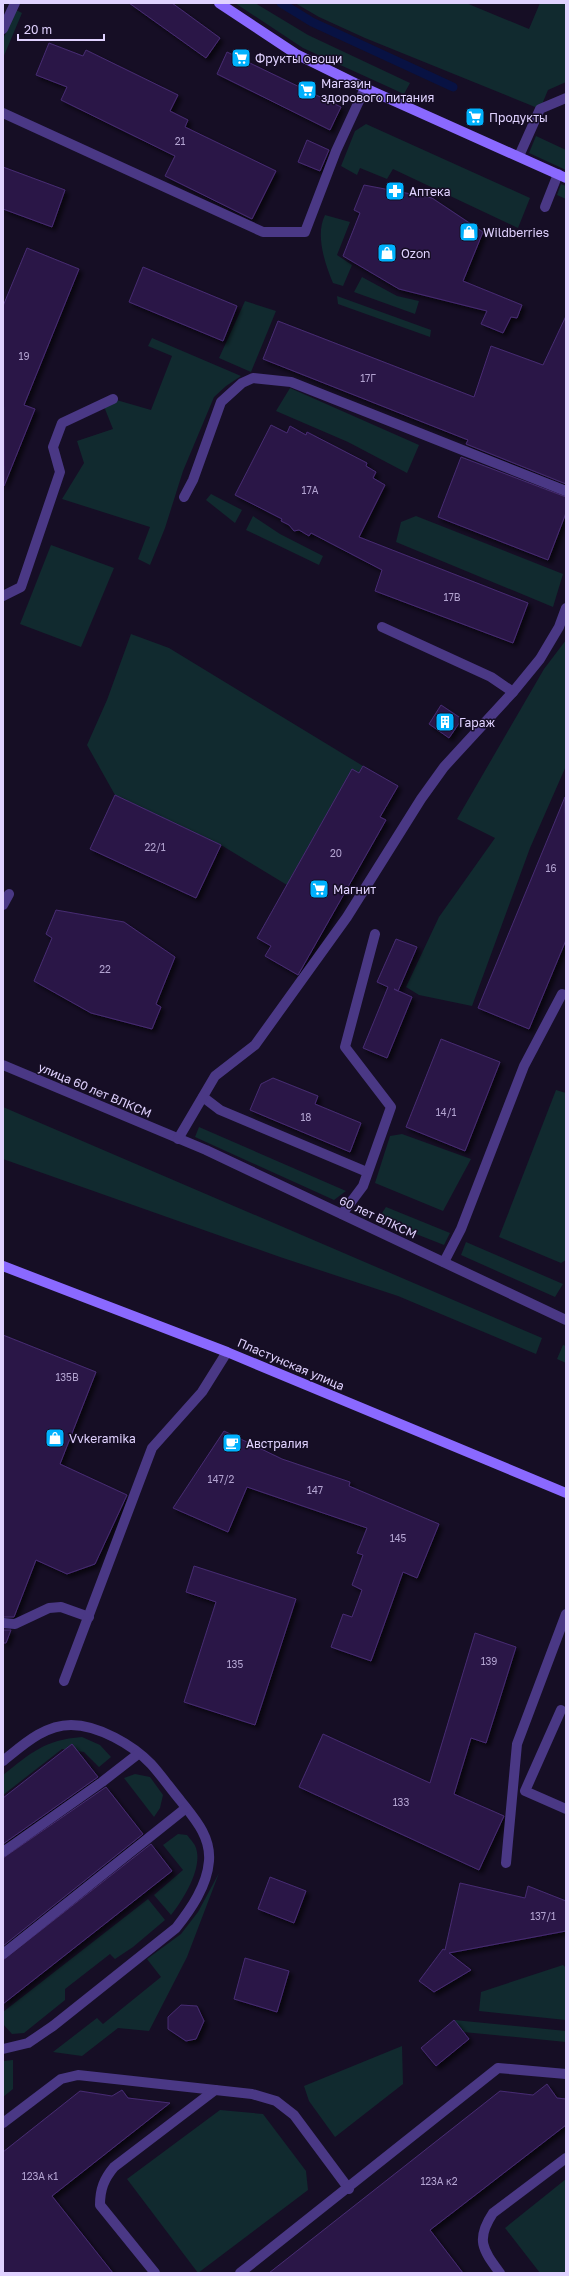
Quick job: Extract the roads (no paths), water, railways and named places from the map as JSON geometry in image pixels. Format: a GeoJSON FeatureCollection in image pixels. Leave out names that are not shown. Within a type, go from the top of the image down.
{"type":"FeatureCollection","features":[{"type":"Feature","properties":{"kind":"main road"},"geometry":{"type":"LineString","coordinates":[[219,3],[296,54],[365,88],[562,176]]}},
{"type":"Feature","properties":{"kind":"main road","name":"Пластунская улица"},"geometry":{"type":"LineString","coordinates":[[3,1266],[227,1352],[566,1493]]}},
{"type":"Feature","properties":{"kind":"street"},"geometry":{"type":"LineString","coordinates":[[3,29],[15,3]]}},
{"type":"Feature","properties":{"kind":"street"},"geometry":{"type":"LineString","coordinates":[[3,113],[263,232],[305,232],[336,151],[365,88]]}},
{"type":"Feature","properties":{"kind":"street"},"geometry":{"type":"LineString","coordinates":[[519,156],[540,109],[566,98]]}},
{"type":"Feature","properties":{"kind":"street"},"geometry":{"type":"LineString","coordinates":[[545,207],[562,176]]}},
{"type":"Feature","properties":{"kind":"street"},"geometry":{"type":"LineString","coordinates":[[184,497],[193,480],[221,402],[242,383],[253,378],[291,382],[566,491]]}},
{"type":"Feature","properties":{"kind":"street"},"geometry":{"type":"LineString","coordinates":[[3,596],[21,587],[60,472],[53,446],[62,423],[113,399]]}},
{"type":"Feature","properties":{"kind":"street"},"geometry":{"type":"LineString","coordinates":[[178,1139],[215,1076],[254,1046],[347,917],[421,799],[444,767],[513,692],[540,659],[559,627],[566,608]]}},
{"type":"Feature","properties":{"kind":"street"},"geometry":{"type":"LineString","coordinates":[[382,628],[491,677],[513,692]]}},
{"type":"Feature","properties":{"kind":"street"},"geometry":{"type":"LineString","coordinates":[[3,905],[9,894]]}},
{"type":"Feature","properties":{"kind":"street"},"geometry":{"type":"LineString","coordinates":[[342,1214],[362,1186],[391,1107],[345,1046],[375,934]]}},
{"type":"Feature","properties":{"kind":"street"},"geometry":{"type":"LineString","coordinates":[[444,1262],[462,1229],[524,1066],[562,994]]}},
{"type":"Feature","properties":{"kind":"street","name":"улица 60 лет ВЛКСМ"},"geometry":{"type":"LineString","coordinates":[[3,1065],[178,1139]]}},
{"type":"Feature","properties":{"kind":"street"},"geometry":{"type":"LineString","coordinates":[[203,1097],[220,1110],[367,1172]]}},
{"type":"Feature","properties":{"kind":"street","name":"60 лет ВЛКСМ"},"geometry":{"type":"LineString","coordinates":[[178,1139],[342,1214],[566,1320]]}},
{"type":"Feature","properties":{"kind":"street"},"geometry":{"type":"LineString","coordinates":[[64,1681],[152,1448],[202,1392],[227,1352]]}},
{"type":"Feature","properties":{"kind":"street"},"geometry":{"type":"LineString","coordinates":[[3,1623],[16,1624],[49,1608],[61,1607],[89,1617]]}},
{"type":"Feature","properties":{"kind":"street"},"geometry":{"type":"LineString","coordinates":[[506,1863],[517,1744],[566,1614]]}},
{"type":"Feature","properties":{"kind":"street"},"geometry":{"type":"LineString","coordinates":[[562,1710],[524,1791],[566,1809]]}},
{"type":"Feature","properties":{"kind":"street"},"geometry":{"type":"LineString","coordinates":[[3,1761],[39,1733],[70,1725],[93,1728],[113,1736],[150,1764],[201,1827],[208,1844],[209,1861],[202,1886],[191,1909],[176,1928],[53,2026],[28,2043],[3,2049]]}},
{"type":"Feature","properties":{"kind":"street"},"geometry":{"type":"LineString","coordinates":[[3,1852],[102,1782],[138,1754]]}},
{"type":"Feature","properties":{"kind":"street"},"geometry":{"type":"LineString","coordinates":[[3,1954],[186,1808]]}},
{"type":"Feature","properties":{"kind":"street"},"geometry":{"type":"LineString","coordinates":[[240,2273],[349,2188],[498,2068],[566,2074]]}},
{"type":"Feature","properties":{"kind":"street"},"geometry":{"type":"LineString","coordinates":[[3,2123],[61,2079],[78,2075],[252,2094],[276,2101],[294,2115],[349,2188]]}},
{"type":"Feature","properties":{"kind":"street"},"geometry":{"type":"LineString","coordinates":[[155,2273],[100,2205],[100,2192],[106,2176],[114,2167],[215,2090]]}},
{"type":"Feature","properties":{"kind":"street"},"geometry":{"type":"LineString","coordinates":[[500,2273],[484,2252],[483,2239],[486,2224],[493,2213],[566,2158]]}},
{"type":"Feature","properties":{"kind":"waterway"},"geometry":{"type":"LineString","coordinates":[[281,3],[312,22],[453,87]]}},
{"type":"Feature","properties":{"kind":"place","name":"Фрукты овощи"},"geometry":{"type":"Point","coordinates":[241,58]}},
{"type":"Feature","properties":{"kind":"place","name":"Магазин здорового питания"},"geometry":{"type":"Point","coordinates":[307,90]}},
{"type":"Feature","properties":{"kind":"place","name":"Продукты"},"geometry":{"type":"Point","coordinates":[475,117]}},
{"type":"Feature","properties":{"kind":"place","name":"Аптека"},"geometry":{"type":"Point","coordinates":[395,191]}},
{"type":"Feature","properties":{"kind":"place","name":"Wildberries"},"geometry":{"type":"Point","coordinates":[469,232]}},
{"type":"Feature","properties":{"kind":"place","name":"Ozon"},"geometry":{"type":"Point","coordinates":[387,253]}},
{"type":"Feature","properties":{"kind":"place","name":"Гараж"},"geometry":{"type":"Point","coordinates":[445,722]}},
{"type":"Feature","properties":{"kind":"place","name":"Магнит"},"geometry":{"type":"Point","coordinates":[319,889]}},
{"type":"Feature","properties":{"kind":"place","name":"Vvkeramika"},"geometry":{"type":"Point","coordinates":[55,1438]}},
{"type":"Feature","properties":{"kind":"place","name":"Австралия"},"geometry":{"type":"Point","coordinates":[232,1443]}}]}
